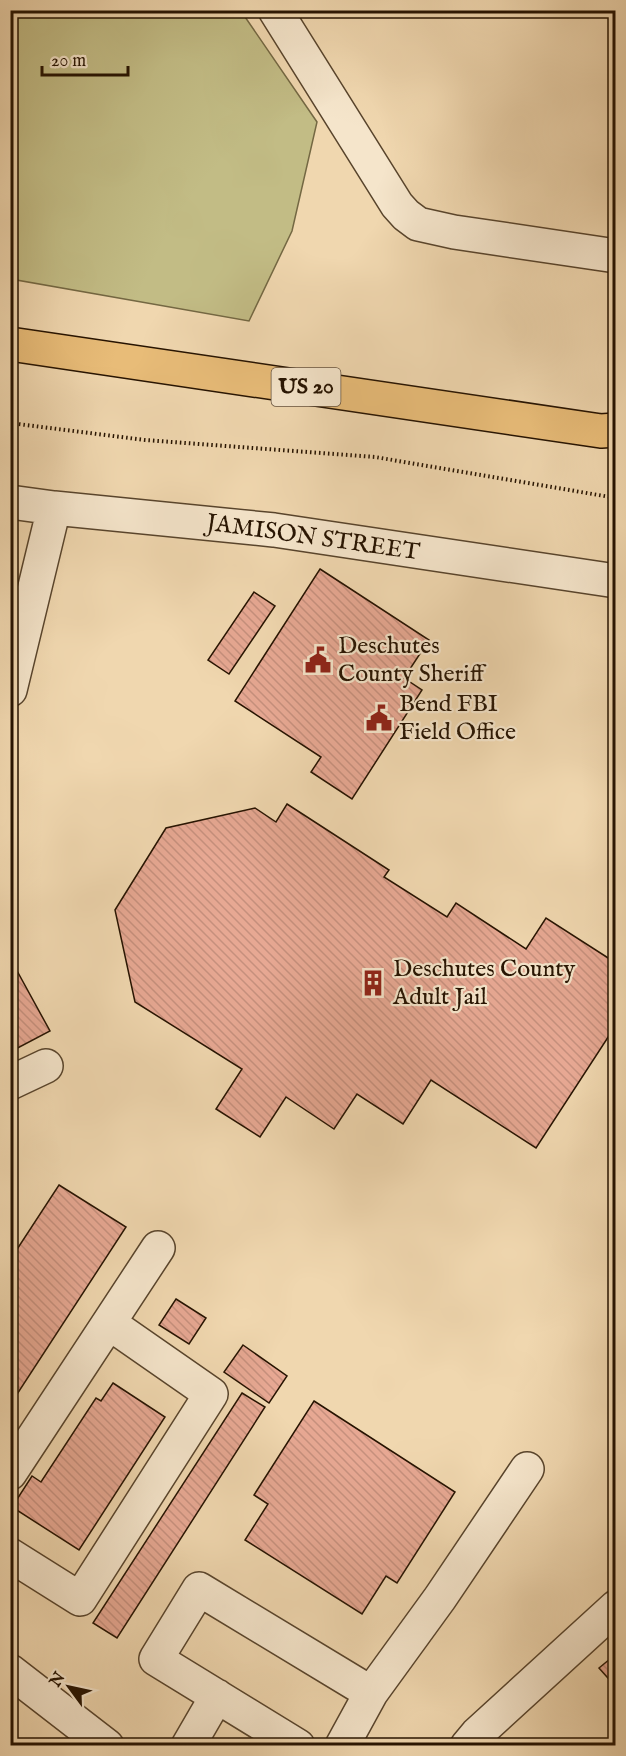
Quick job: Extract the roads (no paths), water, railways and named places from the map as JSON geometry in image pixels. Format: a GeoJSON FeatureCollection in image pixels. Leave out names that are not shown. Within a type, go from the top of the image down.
{"type":"FeatureCollection","features":[{"type":"Feature","properties":{"kind":"highway","name":"US 20"},"geometry":{"type":"LineString","coordinates":[[10,344],[611,433]]}},
{"type":"Feature","properties":{"kind":"street"},"geometry":{"type":"LineString","coordinates":[[275,10],[397,205],[418,224],[615,256]]}},
{"type":"Feature","properties":{"kind":"street","name":"JAMISON STREET"},"geometry":{"type":"LineString","coordinates":[[10,502],[274,530],[615,581]]}},
{"type":"Feature","properties":{"kind":"street"},"geometry":{"type":"LineString","coordinates":[[10,690],[54,508]]}},
{"type":"Feature","properties":{"kind":"street"},"geometry":{"type":"LineString","coordinates":[[10,1083],[46,1066]]}},
{"type":"Feature","properties":{"kind":"street"},"geometry":{"type":"LineString","coordinates":[[10,1473],[158,1248]]}},
{"type":"Feature","properties":{"kind":"street"},"geometry":{"type":"LineString","coordinates":[[10,1555],[80,1599],[211,1394],[109,1323]]}},
{"type":"Feature","properties":{"kind":"street"},"geometry":{"type":"LineString","coordinates":[[342,1746],[371,1694],[440,1598],[526,1469]]}},
{"type":"Feature","properties":{"kind":"street"},"geometry":{"type":"LineString","coordinates":[[298,1746],[156,1659],[199,1589],[371,1694]]}},
{"type":"Feature","properties":{"kind":"street"},"geometry":{"type":"LineString","coordinates":[[479,1742],[615,1607]]}},
{"type":"Feature","properties":{"kind":"street"},"geometry":{"type":"LineString","coordinates":[[10,1671],[107,1746]]}},
{"type":"Feature","properties":{"kind":"street"},"geometry":{"type":"LineString","coordinates":[[188,1746],[218,1696]]}},
{"type":"Feature","properties":{"kind":"place","name":"Deschutes County Sheriff"},"geometry":{"type":"Point","coordinates":[318,660]}},
{"type":"Feature","properties":{"kind":"place","name":"Bend FBI Field Office"},"geometry":{"type":"Point","coordinates":[379,718]}},
{"type":"Feature","properties":{"kind":"place","name":"Deschutes County Adult Jail"},"geometry":{"type":"Point","coordinates":[373,983]}}]}
